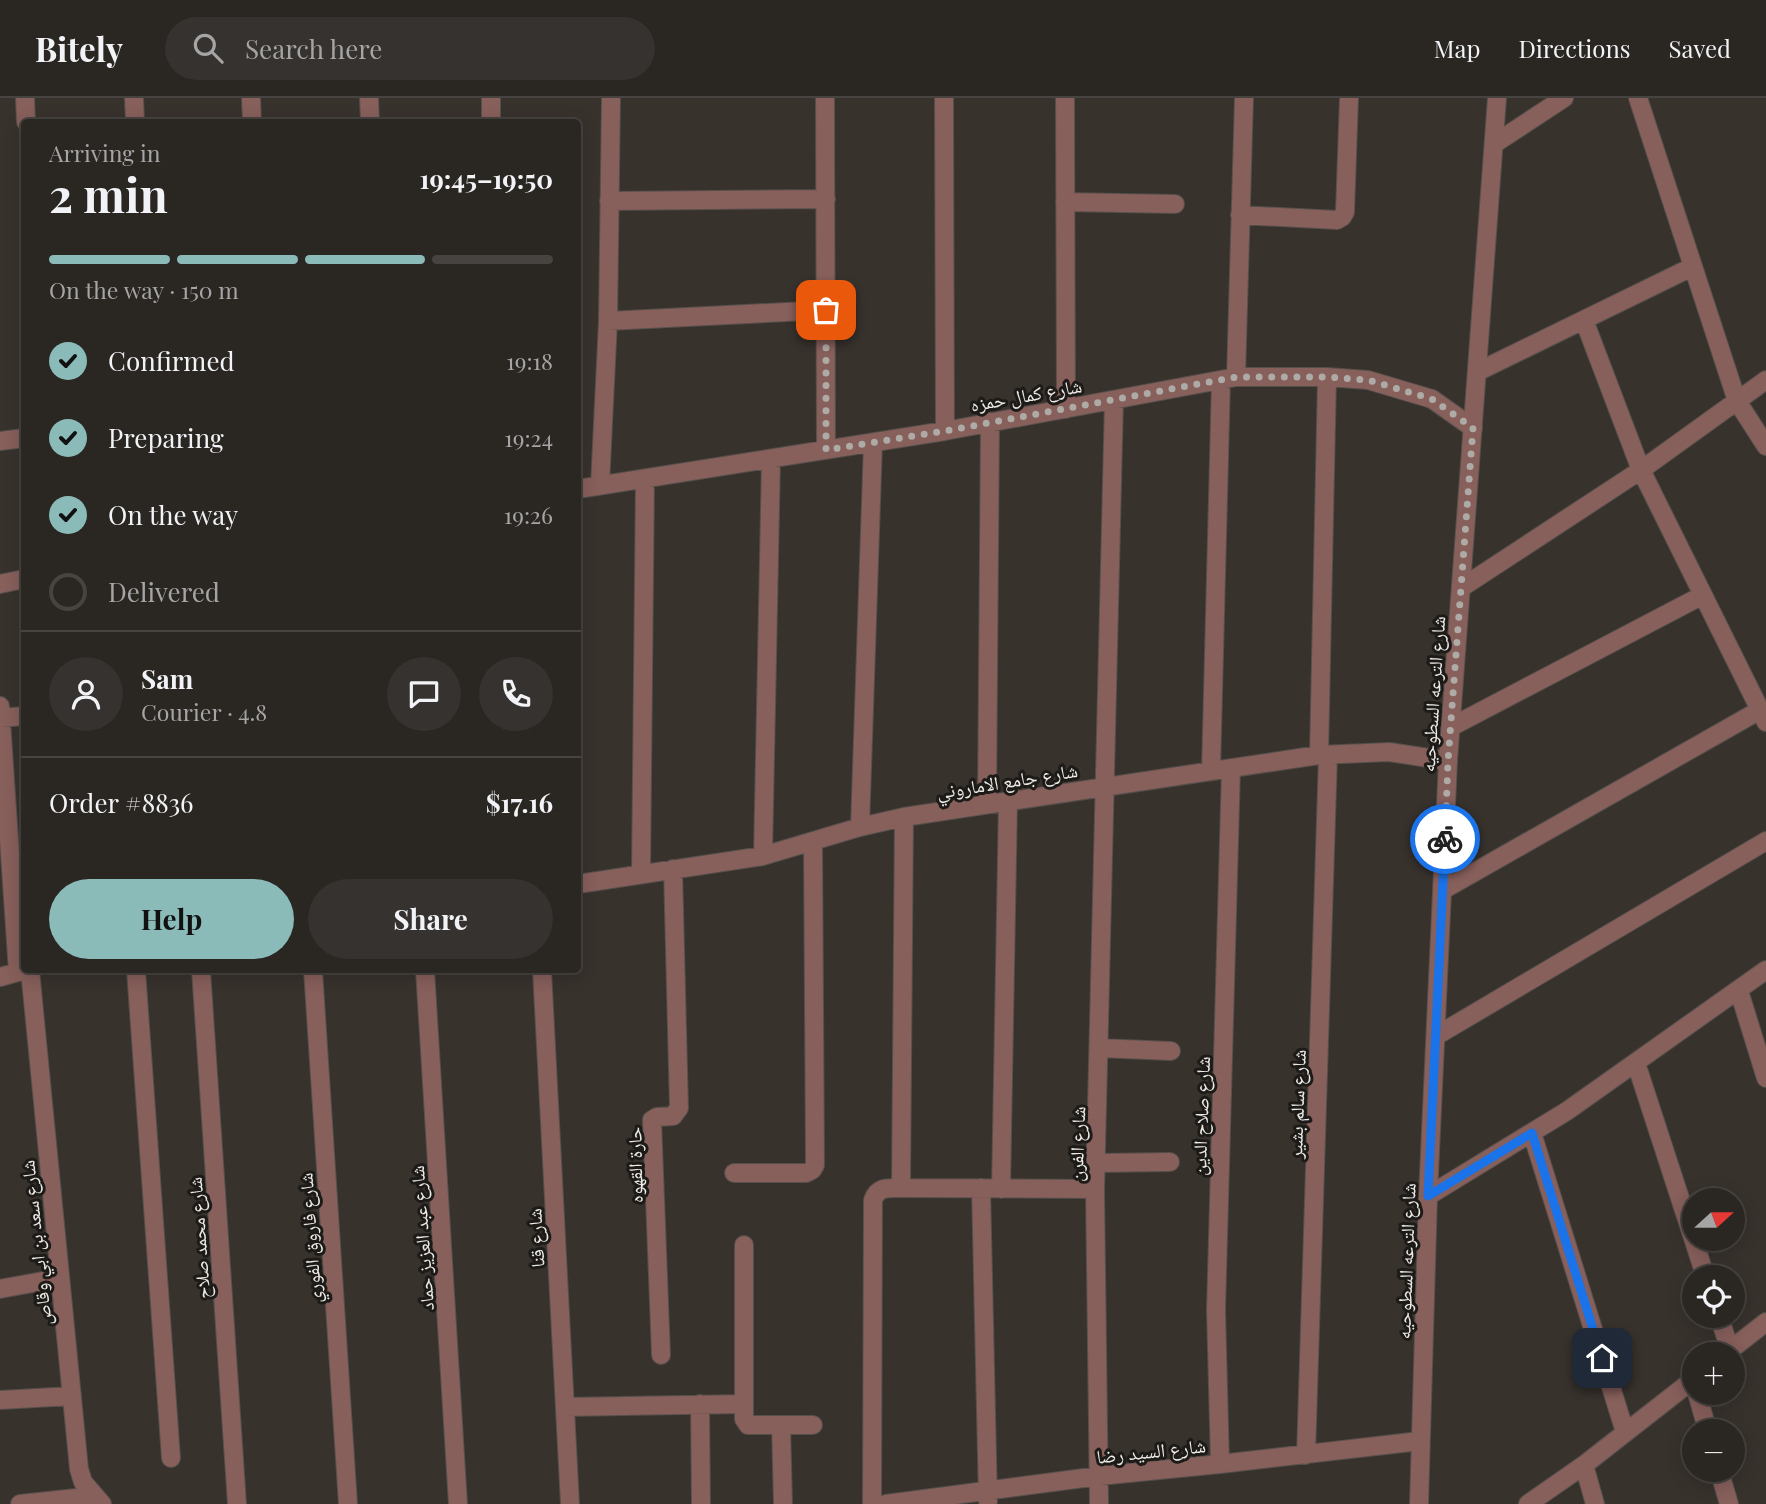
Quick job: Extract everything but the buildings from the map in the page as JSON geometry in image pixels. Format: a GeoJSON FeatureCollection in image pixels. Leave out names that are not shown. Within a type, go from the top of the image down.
{"type":"FeatureCollection","features":[{"type":"Feature","properties":{"kind":"street"},"geometry":{"type":"LineString","coordinates":[[25,98],[26,119]]}},
{"type":"Feature","properties":{"kind":"street"},"geometry":{"type":"LineString","coordinates":[[134,98],[135,119]]}},
{"type":"Feature","properties":{"kind":"street"},"geometry":{"type":"LineString","coordinates":[[251,98],[252,119]]}},
{"type":"Feature","properties":{"kind":"street"},"geometry":{"type":"LineString","coordinates":[[369,98],[370,119]]}},
{"type":"Feature","properties":{"kind":"street"},"geometry":{"type":"LineString","coordinates":[[491,98],[491,119]]}},
{"type":"Feature","properties":{"kind":"street"},"geometry":{"type":"LineString","coordinates":[[600,485],[608,321],[611,98]]}},
{"type":"Feature","properties":{"kind":"street"},"geometry":{"type":"LineString","coordinates":[[825,98],[826,450]]}},
{"type":"Feature","properties":{"kind":"street"},"geometry":{"type":"LineString","coordinates":[[944,98],[945,431]]}},
{"type":"Feature","properties":{"kind":"street"},"geometry":{"type":"LineString","coordinates":[[1065,98],[1066,409]]}},
{"type":"Feature","properties":{"kind":"street"},"geometry":{"type":"LineString","coordinates":[[1211,771],[1228,379],[1240,215],[1244,98]]}},
{"type":"Feature","properties":{"kind":"street"},"geometry":{"type":"LineString","coordinates":[[1240,215],[1337,220],[1342,217],[1345,212],[1349,98]]}},
{"type":"Feature","properties":{"kind":"street","name":"شارع الترعه السطوحيه"},"geometry":{"type":"LineString","coordinates":[[1419,1504],[1428,1196],[1448,761],[1497,98]]}},
{"type":"Feature","properties":{"kind":"street"},"geometry":{"type":"LineString","coordinates":[[1494,144],[1564,98]]}},
{"type":"Feature","properties":{"kind":"street"},"geometry":{"type":"LineString","coordinates":[[1638,98],[1737,401],[1766,446]]}},
{"type":"Feature","properties":{"kind":"street"},"geometry":{"type":"LineString","coordinates":[[609,201],[825,199]]}},
{"type":"Feature","properties":{"kind":"street"},"geometry":{"type":"LineString","coordinates":[[1065,202],[1175,204]]}},
{"type":"Feature","properties":{"kind":"street"},"geometry":{"type":"LineString","coordinates":[[1477,372],[1692,267]]}},
{"type":"Feature","properties":{"kind":"street"},"geometry":{"type":"LineString","coordinates":[[608,321],[826,310]]}},
{"type":"Feature","properties":{"kind":"street"},"geometry":{"type":"LineString","coordinates":[[1443,890],[1763,716],[1641,470],[1584,320]]}},
{"type":"Feature","properties":{"kind":"street","name":"شارع كمال حمزه"},"geometry":{"type":"LineString","coordinates":[[581,488],[945,431],[1228,379],[1327,377],[1368,380],[1432,399],[1473,428]]}},
{"type":"Feature","properties":{"kind":"street","name":"شارع سالم بشير"},"geometry":{"type":"LineString","coordinates":[[1306,1455],[1324,755],[1327,377]]}},
{"type":"Feature","properties":{"kind":"street"},"geometry":{"type":"LineString","coordinates":[[1461,588],[1641,470],[1766,380]]}},
{"type":"Feature","properties":{"kind":"street","name":"شارع الفرن"},"geometry":{"type":"LineString","coordinates":[[1099,1504],[1095,1189],[1114,400]]}},
{"type":"Feature","properties":{"kind":"street"},"geometry":{"type":"LineString","coordinates":[[987,804],[990,422]]}},
{"type":"Feature","properties":{"kind":"street"},"geometry":{"type":"LineString","coordinates":[[0,441],[21,438]]}},
{"type":"Feature","properties":{"kind":"street"},"geometry":{"type":"LineString","coordinates":[[860,827],[873,443]]}},
{"type":"Feature","properties":{"kind":"street"},"geometry":{"type":"LineString","coordinates":[[763,856],[771,458]]}},
{"type":"Feature","properties":{"kind":"street"},"geometry":{"type":"LineString","coordinates":[[641,874],[645,479]]}},
{"type":"Feature","properties":{"kind":"street"},"geometry":{"type":"LineString","coordinates":[[0,583],[21,580]]}},
{"type":"Feature","properties":{"kind":"street"},"geometry":{"type":"LineString","coordinates":[[1451,727],[1703,594]]}},
{"type":"Feature","properties":{"kind":"street","name":"شارع سعد بن ابي وقاص"},"geometry":{"type":"LineString","coordinates":[[0,706],[16,829],[18,972],[60,1278],[79,1469],[83,1482],[98,1500]]}},
{"type":"Feature","properties":{"kind":"street"},"geometry":{"type":"LineString","coordinates":[[1,718],[21,716]]}},
{"type":"Feature","properties":{"kind":"street","name":"شارع جامع الاماروني"},"geometry":{"type":"LineString","coordinates":[[581,884],[763,856],[904,817],[1230,768],[1324,755],[1389,752],[1448,761]]}},
{"type":"Feature","properties":{"kind":"street","name":"شارع صلاح الدين"},"geometry":{"type":"LineString","coordinates":[[1220,1464],[1216,1310],[1230,768]]}},
{"type":"Feature","properties":{"kind":"street"},"geometry":{"type":"LineString","coordinates":[[1001,1188],[1008,801]]}},
{"type":"Feature","properties":{"kind":"street"},"geometry":{"type":"LineString","coordinates":[[901,1188],[904,817]]}},
{"type":"Feature","properties":{"kind":"street"},"geometry":{"type":"LineString","coordinates":[[734,1173],[806,1173],[815,1165],[813,841]]}},
{"type":"Feature","properties":{"kind":"street"},"geometry":{"type":"LineString","coordinates":[[1436,1036],[1766,841]]}},
{"type":"Feature","properties":{"kind":"street","name":"حارة القهوه"},"geometry":{"type":"LineString","coordinates":[[661,1355],[652,1121],[657,1116],[673,1116],[680,1108],[673,869]]}},
{"type":"Feature","properties":{"kind":"street"},"geometry":{"type":"LineString","coordinates":[[1428,1196],[1532,1133],[1766,970]]}},
{"type":"Feature","properties":{"kind":"street"},"geometry":{"type":"LineString","coordinates":[[136,973],[171,1458]]}},
{"type":"Feature","properties":{"kind":"street","name":"شارع محمد صلاح"},"geometry":{"type":"LineString","coordinates":[[201,973],[237,1504]]}},
{"type":"Feature","properties":{"kind":"street","name":"شارع فاروق الفوري"},"geometry":{"type":"LineString","coordinates":[[313,973],[348,1504]]}},
{"type":"Feature","properties":{"kind":"street","name":"شارع عبد العزيز حماد"},"geometry":{"type":"LineString","coordinates":[[425,973],[458,1504]]}},
{"type":"Feature","properties":{"kind":"street","name":"شارع قنا"},"geometry":{"type":"LineString","coordinates":[[542,973],[570,1504]]}},
{"type":"Feature","properties":{"kind":"street"},"geometry":{"type":"LineString","coordinates":[[1739,991],[1766,1078]]}},
{"type":"Feature","properties":{"kind":"street"},"geometry":{"type":"LineString","coordinates":[[1099,1048],[1171,1051]]}},
{"type":"Feature","properties":{"kind":"street"},"geometry":{"type":"LineString","coordinates":[[1636,1063],[1702,1265]]}},
{"type":"Feature","properties":{"kind":"street"},"geometry":{"type":"LineString","coordinates":[[1532,1133],[1625,1432]]}},
{"type":"Feature","properties":{"kind":"street"},"geometry":{"type":"LineString","coordinates":[[1097,1163],[1170,1162]]}},
{"type":"Feature","properties":{"kind":"street"},"geometry":{"type":"LineString","coordinates":[[872,1504],[873,1200],[876,1192],[883,1188],[1095,1189]]}},
{"type":"Feature","properties":{"kind":"street"},"geometry":{"type":"LineString","coordinates":[[981,1188],[988,1498]]}},
{"type":"Feature","properties":{"kind":"street"},"geometry":{"type":"LineString","coordinates":[[744,1245],[744,1419],[748,1425],[813,1425]]}},
{"type":"Feature","properties":{"kind":"street"},"geometry":{"type":"LineString","coordinates":[[0,1289],[60,1278]]}},
{"type":"Feature","properties":{"kind":"street"},"geometry":{"type":"LineString","coordinates":[[1740,1342],[1766,1322]]}},
{"type":"Feature","properties":{"kind":"street"},"geometry":{"type":"LineString","coordinates":[[1528,1504],[1584,1465],[1682,1388]]}},
{"type":"Feature","properties":{"kind":"street"},"geometry":{"type":"LineString","coordinates":[[0,1400],[72,1396]]}},
{"type":"Feature","properties":{"kind":"street"},"geometry":{"type":"LineString","coordinates":[[700,1404],[701,1504]]}},
{"type":"Feature","properties":{"kind":"street"},"geometry":{"type":"LineString","coordinates":[[565,1407],[743,1404]]}},
{"type":"Feature","properties":{"kind":"street"},"geometry":{"type":"LineString","coordinates":[[781,1424],[783,1504]]}},
{"type":"Feature","properties":{"kind":"street","name":"شارع السيد رضا"},"geometry":{"type":"LineString","coordinates":[[886,1504],[988,1498],[1099,1476],[1420,1441]]}},
{"type":"Feature","properties":{"kind":"street"},"geometry":{"type":"LineString","coordinates":[[1584,1465],[1595,1504]]}},
{"type":"Feature","properties":{"kind":"street"},"geometry":{"type":"LineString","coordinates":[[1723,1482],[1729,1504]]}},
{"type":"Feature","properties":{"kind":"street"},"geometry":{"type":"LineString","coordinates":[[20,1504],[98,1500]]}},
{"type":"Feature","properties":{"kind":"way so far"},"geometry":{"type":"LineString","coordinates":[[826,310],[826,450],[945,431],[1236,377],[1368,380],[1432,399],[1473,428],[1448,761],[1445,839]]}},
{"type":"Feature","properties":{"kind":"route"},"geometry":{"type":"LineString","coordinates":[[1445,839],[1428,1196],[1532,1133],[1602,1358]]}}]}
